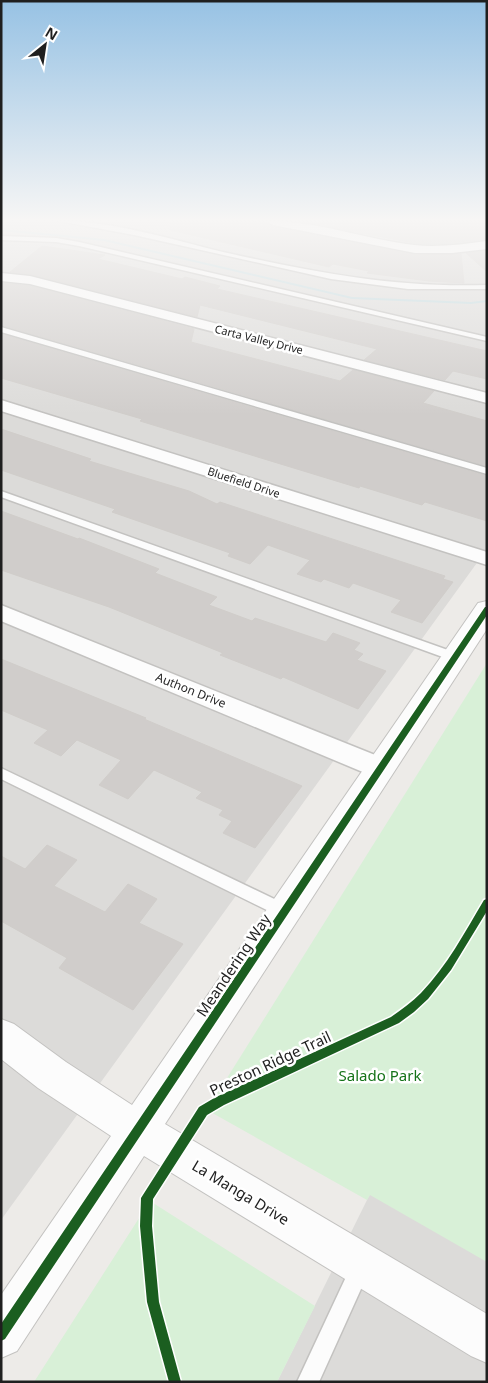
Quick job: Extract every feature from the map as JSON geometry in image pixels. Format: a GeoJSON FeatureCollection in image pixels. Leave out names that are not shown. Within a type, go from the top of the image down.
{"type":"FeatureCollection","features":[{"type":"Feature","properties":{"kind":"street","name":"Carta Valley Drive"},"geometry":{"type":"LineString","coordinates":[[51,286],[487,398]]}},
{"type":"Feature","properties":{"kind":"street","name":"Bluefield Drive"},"geometry":{"type":"LineString","coordinates":[[1,405],[487,559]]}},
{"type":"Feature","properties":{"kind":"street","name":"Meandering Way"},"geometry":{"type":"LineString","coordinates":[[1,1335],[487,609]]}},
{"type":"Feature","properties":{"kind":"street","name":"Authon Drive"},"geometry":{"type":"LineString","coordinates":[[1,612],[380,768]]}},
{"type":"Feature","properties":{"kind":"street","name":"La Manga Drive"},"geometry":{"type":"LineString","coordinates":[[1,1036],[52,1075],[139,1130],[487,1340]]}},
{"type":"Feature","properties":{"kind":"lane"},"geometry":{"type":"LineString","coordinates":[[257,286],[487,339]]}},
{"type":"Feature","properties":{"kind":"lane"},"geometry":{"type":"LineString","coordinates":[[389,286],[424,289],[487,287]]}},
{"type":"Feature","properties":{"kind":"lane"},"geometry":{"type":"LineString","coordinates":[[1,329],[487,471]]}},
{"type":"Feature","properties":{"kind":"lane"},"geometry":{"type":"LineString","coordinates":[[1,494],[455,657]]}},
{"type":"Feature","properties":{"kind":"lane"},"geometry":{"type":"LineString","coordinates":[[1,773],[285,912]]}},
{"type":"Feature","properties":{"kind":"lane"},"geometry":{"type":"LineString","coordinates":[[308,1382],[362,1265]]}},
{"type":"Feature","properties":{"kind":"shaded area"},"geometry":{"type":"Polygon","coordinates":[[[1,286],[487,286],[487,549],[1,1220],[1,286]]]}},
{"type":"Feature","properties":{"kind":"shaded area"},"geometry":{"type":"Polygon","coordinates":[[[487,957],[487,1382],[277,1382],[367,1200],[487,957]]]}},
{"type":"Feature","properties":{"kind":"green space","name":"Salado Park"},"geometry":{"type":"Polygon","coordinates":[[[487,663],[487,1262],[370,1195],[367,1200],[207,1110],[487,663]]]}},
{"type":"Feature","properties":{"kind":"green space"},"geometry":{"type":"Polygon","coordinates":[[[150,1201],[315,1306],[277,1382],[34,1382],[150,1201]]]}},
{"type":"Feature","properties":{"kind":"building"},"geometry":{"type":"Polygon","coordinates":[[[1,286],[30,286],[194,329],[191,342],[340,381],[353,370],[434,391],[423,403],[487,421],[487,466],[1,325],[1,286]]]}},
{"type":"Feature","properties":{"kind":"building"},"geometry":{"type":"Polygon","coordinates":[[[75,286],[218,286],[220,286],[217,289],[487,351],[487,379],[453,371],[445,380],[364,360],[377,349],[200,305],[197,317],[75,286]]]}},
{"type":"Feature","properties":{"kind":"building"},"geometry":{"type":"Polygon","coordinates":[[[1,334],[487,476],[487,521],[425,502],[422,505],[360,486],[359,488],[140,421],[142,419],[1,378],[1,334]]]}},
{"type":"Feature","properties":{"kind":"building"},"geometry":{"type":"Polygon","coordinates":[[[1,429],[91,459],[89,461],[189,491],[217,504],[220,502],[445,576],[443,579],[453,582],[422,623],[391,612],[401,600],[353,583],[349,588],[324,579],[321,582],[297,574],[310,560],[268,545],[250,564],[228,556],[230,553],[112,512],[115,509],[1,470],[1,429]]]}},
{"type":"Feature","properties":{"kind":"building"},"geometry":{"type":"Polygon","coordinates":[[[1,511],[79,538],[159,569],[155,573],[217,597],[209,605],[252,621],[255,618],[326,642],[333,633],[360,643],[354,650],[363,654],[357,660],[386,671],[358,709],[283,677],[281,679],[220,655],[223,653],[109,607],[1,570],[1,511]]]}},
{"type":"Feature","properties":{"kind":"building"},"geometry":{"type":"Polygon","coordinates":[[[1,659],[146,718],[144,719],[302,786],[255,848],[223,833],[232,821],[219,815],[223,810],[196,798],[202,792],[154,770],[128,799],[99,785],[121,760],[77,740],[61,756],[34,743],[48,730],[1,710],[1,659]]]}},
{"type":"Feature","properties":{"kind":"building"},"geometry":{"type":"Polygon","coordinates":[[[47,845],[77,860],[54,886],[105,912],[128,884],[157,899],[139,923],[183,944],[133,1010],[59,968],[67,958],[1,921],[1,856],[25,869],[47,845]]]}},
{"type":"Feature","properties":{"kind":"waterway"},"geometry":{"type":"LineString","coordinates":[[299,286],[352,298],[471,303],[487,301]]}},
{"type":"Feature","properties":{"kind":"cycle path"},"geometry":{"type":"LineString","coordinates":[[1,1335],[487,609]]}},
{"type":"Feature","properties":{"kind":"cycle path","name":"Preston Ridge Trail"},"geometry":{"type":"LineString","coordinates":[[175,1382],[153,1302],[146,1226],[147,1198],[203,1111],[220,1101],[395,1020],[411,1009],[437,982],[448,967],[487,903]]}}]}
